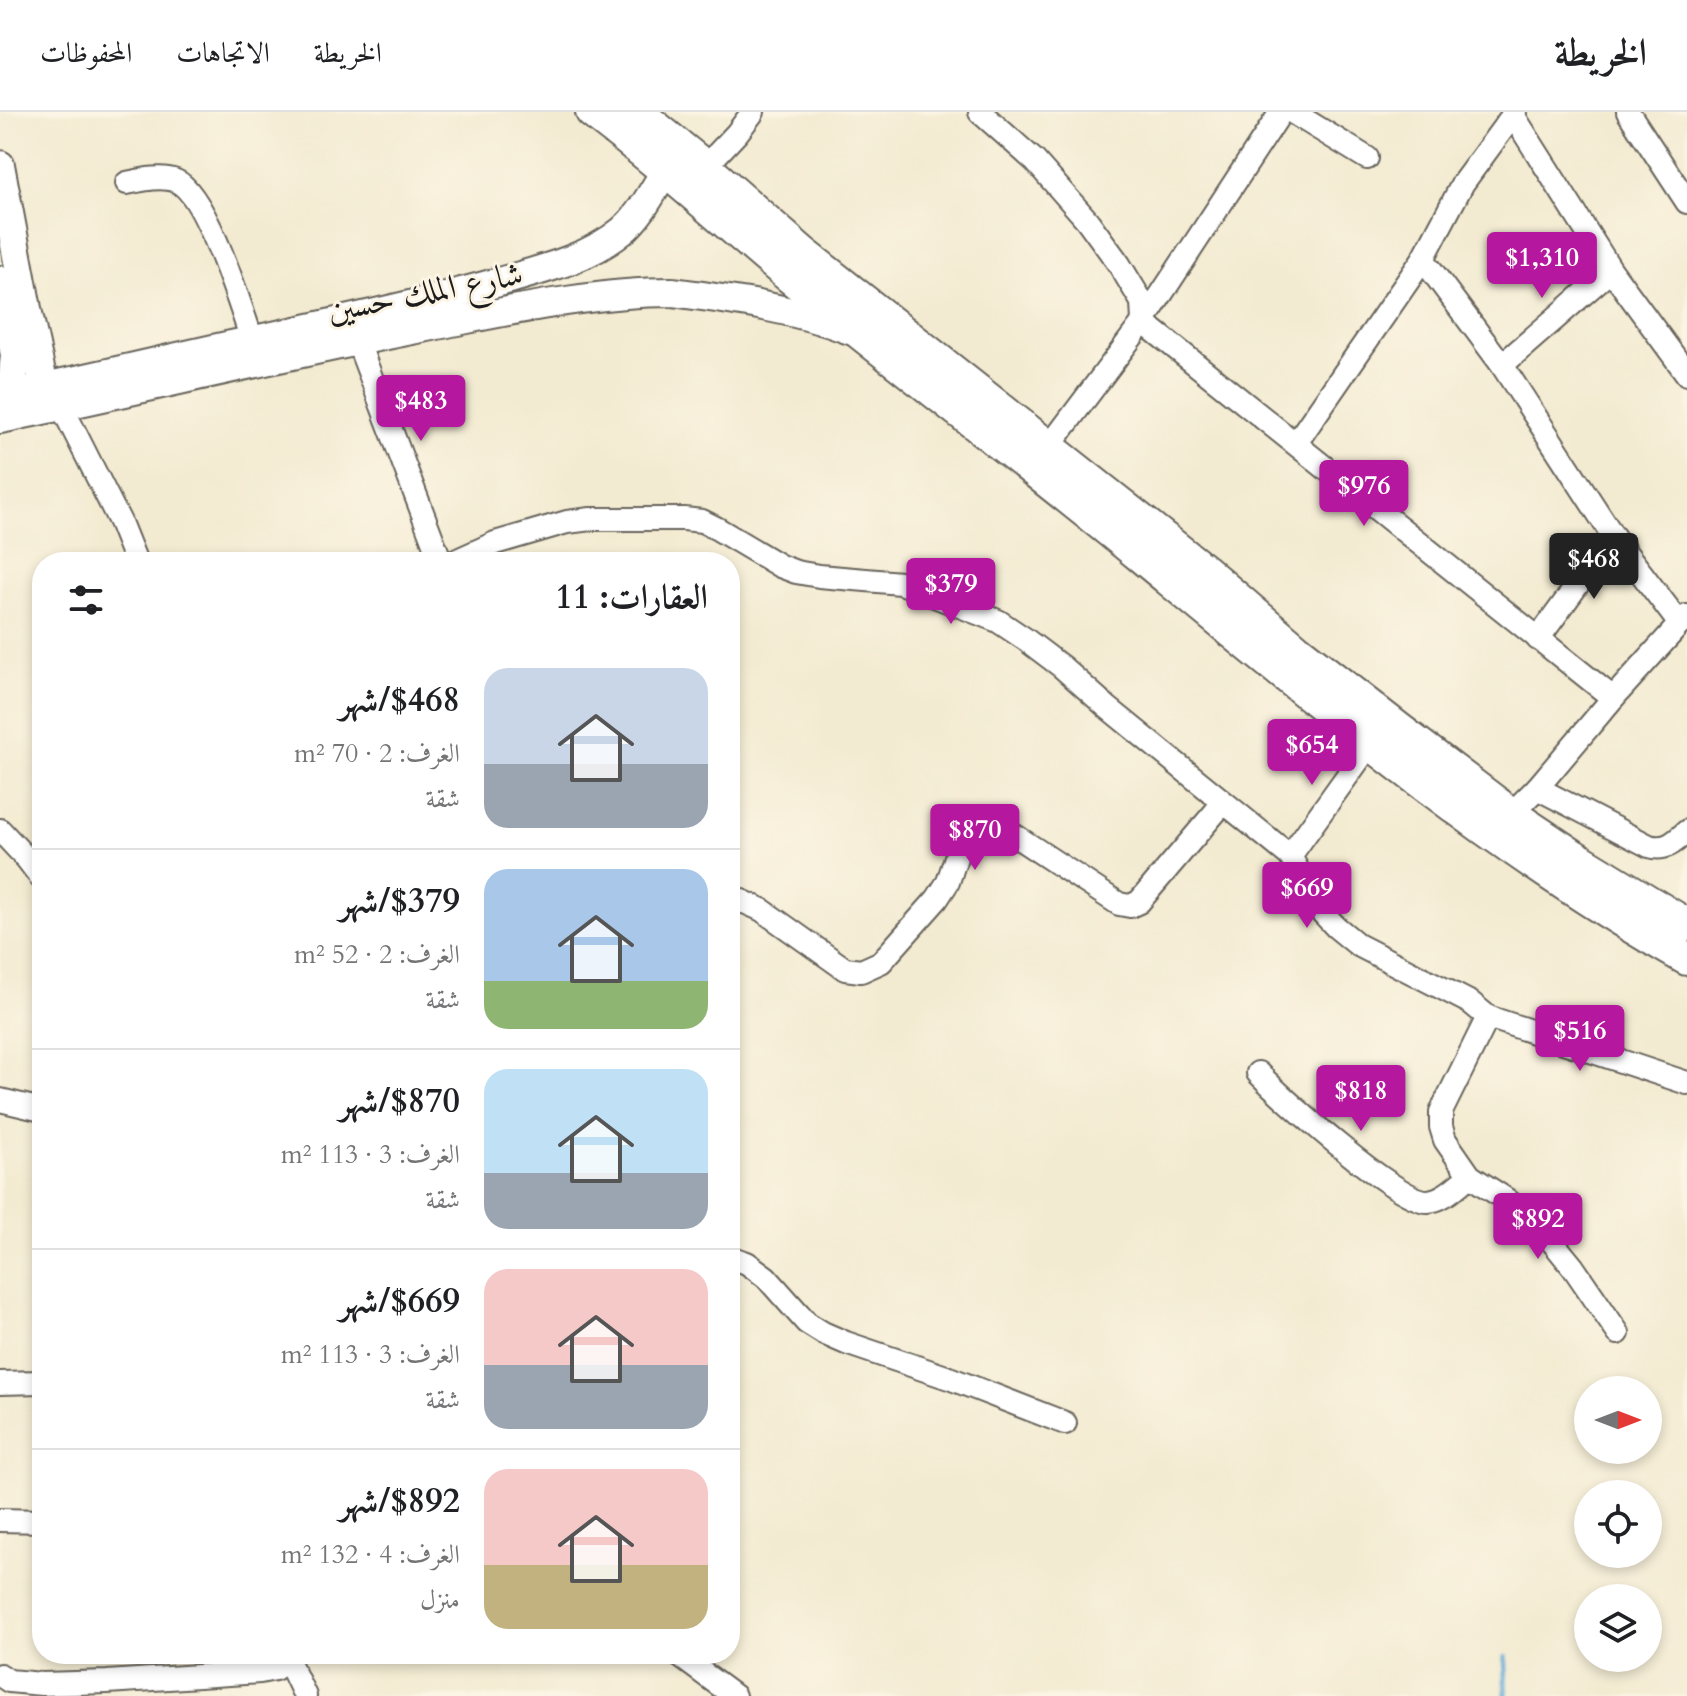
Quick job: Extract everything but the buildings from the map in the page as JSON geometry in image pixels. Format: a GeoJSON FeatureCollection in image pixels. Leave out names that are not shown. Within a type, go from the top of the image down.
{"type":"FeatureCollection","features":[{"type":"Feature","properties":{"kind":"highway"},"geometry":{"type":"LineString","coordinates":[[592,112],[683,161],[902,333],[1370,744],[1564,882],[1687,959]]}},
{"type":"Feature","properties":{"kind":"highway"},"geometry":{"type":"LineString","coordinates":[[637,112],[788,275],[865,336],[1204,570],[1296,649],[1511,814],[1687,925]]}},
{"type":"Feature","properties":{"kind":"main road","name":"شارع الملك حسين"},"geometry":{"type":"LineString","coordinates":[[4,403],[53,396],[259,346],[560,263],[589,251],[622,231],[683,161]]}},
{"type":"Feature","properties":{"kind":"main road"},"geometry":{"type":"LineString","coordinates":[[0,165],[28,314],[53,396]]}},
{"type":"Feature","properties":{"kind":"main road"},"geometry":{"type":"LineString","coordinates":[[560,263],[570,271],[574,282],[565,302]]}},
{"type":"Feature","properties":{"kind":"main road"},"geometry":{"type":"LineString","coordinates":[[0,280],[15,355],[4,403]]}},
{"type":"Feature","properties":{"kind":"main road","name":"شارع الملك حسين"},"geometry":{"type":"LineString","coordinates":[[259,346],[357,340],[565,302],[654,292],[777,308],[865,336]]}},
{"type":"Feature","properties":{"kind":"street"},"geometry":{"type":"LineString","coordinates":[[683,161],[737,133],[753,112]]}},
{"type":"Feature","properties":{"kind":"street"},"geometry":{"type":"LineString","coordinates":[[980,112],[1035,161],[1087,220],[1142,302],[1143,322],[1613,698]]}},
{"type":"Feature","properties":{"kind":"street"},"geometry":{"type":"LineString","coordinates":[[1042,457],[1143,322],[1281,112]]}},
{"type":"Feature","properties":{"kind":"street"},"geometry":{"type":"LineString","coordinates":[[1292,112],[1367,158]]}},
{"type":"Feature","properties":{"kind":"street"},"geometry":{"type":"LineString","coordinates":[[1628,112],[1687,202]]}},
{"type":"Feature","properties":{"kind":"street"},"geometry":{"type":"LineString","coordinates":[[1296,443],[1423,259],[1463,183],[1514,114],[1611,270],[1687,374]]}},
{"type":"Feature","properties":{"kind":"street"},"geometry":{"type":"LineString","coordinates":[[127,183],[151,178],[177,181],[190,193],[210,225],[259,346]]}},
{"type":"Feature","properties":{"kind":"street"},"geometry":{"type":"LineString","coordinates":[[1423,259],[1502,365],[1613,536],[1683,620],[1511,814]]}},
{"type":"Feature","properties":{"kind":"street"},"geometry":{"type":"LineString","coordinates":[[1502,365],[1611,270]]}},
{"type":"Feature","properties":{"kind":"street"},"geometry":{"type":"LineString","coordinates":[[357,340],[437,552]]}},
{"type":"Feature","properties":{"kind":"street"},"geometry":{"type":"LineString","coordinates":[[53,396],[120,522],[132,552]]}},
{"type":"Feature","properties":{"kind":"street"},"geometry":{"type":"LineString","coordinates":[[475,552],[567,522],[591,519],[702,521],[796,572],[901,583],[998,621],[1062,667],[1290,856],[1320,910],[1358,945],[1471,1003],[1488,1017],[1687,1083]]}},
{"type":"Feature","properties":{"kind":"street"},"geometry":{"type":"LineString","coordinates":[[1538,639],[1613,536]]}},
{"type":"Feature","properties":{"kind":"street"},"geometry":{"type":"LineString","coordinates":[[1290,856],[1370,744]]}},
{"type":"Feature","properties":{"kind":"street"},"geometry":{"type":"LineString","coordinates":[[1537,788],[1659,849],[1668,847],[1687,831]]}},
{"type":"Feature","properties":{"kind":"street"},"geometry":{"type":"LineString","coordinates":[[740,902],[762,910],[845,969],[861,971],[881,962],[937,899],[948,882],[961,842],[967,835],[977,831],[1014,835],[1119,904],[1130,906],[1139,902],[1223,803]]}},
{"type":"Feature","properties":{"kind":"street"},"geometry":{"type":"LineString","coordinates":[[0,830],[32,866]]}},
{"type":"Feature","properties":{"kind":"street"},"geometry":{"type":"LineString","coordinates":[[1488,1017],[1441,1112],[1445,1140],[1470,1176],[1507,1200],[1542,1229],[1573,1267],[1618,1333]]}},
{"type":"Feature","properties":{"kind":"street"},"geometry":{"type":"LineString","coordinates":[[1258,1073],[1287,1102],[1379,1176],[1418,1200],[1441,1198],[1470,1176]]}},
{"type":"Feature","properties":{"kind":"street"},"geometry":{"type":"LineString","coordinates":[[0,1100],[32,1108]]}},
{"type":"Feature","properties":{"kind":"street"},"geometry":{"type":"LineString","coordinates":[[740,1261],[766,1277],[807,1323],[823,1333],[1065,1423]]}},
{"type":"Feature","properties":{"kind":"street"},"geometry":{"type":"LineString","coordinates":[[0,1383],[32,1382]]}},
{"type":"Feature","properties":{"kind":"street"},"geometry":{"type":"LineString","coordinates":[[0,1520],[32,1521]]}},
{"type":"Feature","properties":{"kind":"street"},"geometry":{"type":"LineString","coordinates":[[0,1675],[9,1681],[32,1684],[107,1682],[260,1672],[275,1669],[280,1664]]}},
{"type":"Feature","properties":{"kind":"street"},"geometry":{"type":"LineString","coordinates":[[291,1664],[305,1696]]}},
{"type":"Feature","properties":{"kind":"street"},"geometry":{"type":"LineString","coordinates":[[691,1664],[734,1696]]}},
{"type":"Feature","properties":{"kind":"waterway"},"geometry":{"type":"LineString","coordinates":[[1506,1657],[1506,1696]]}}]}
